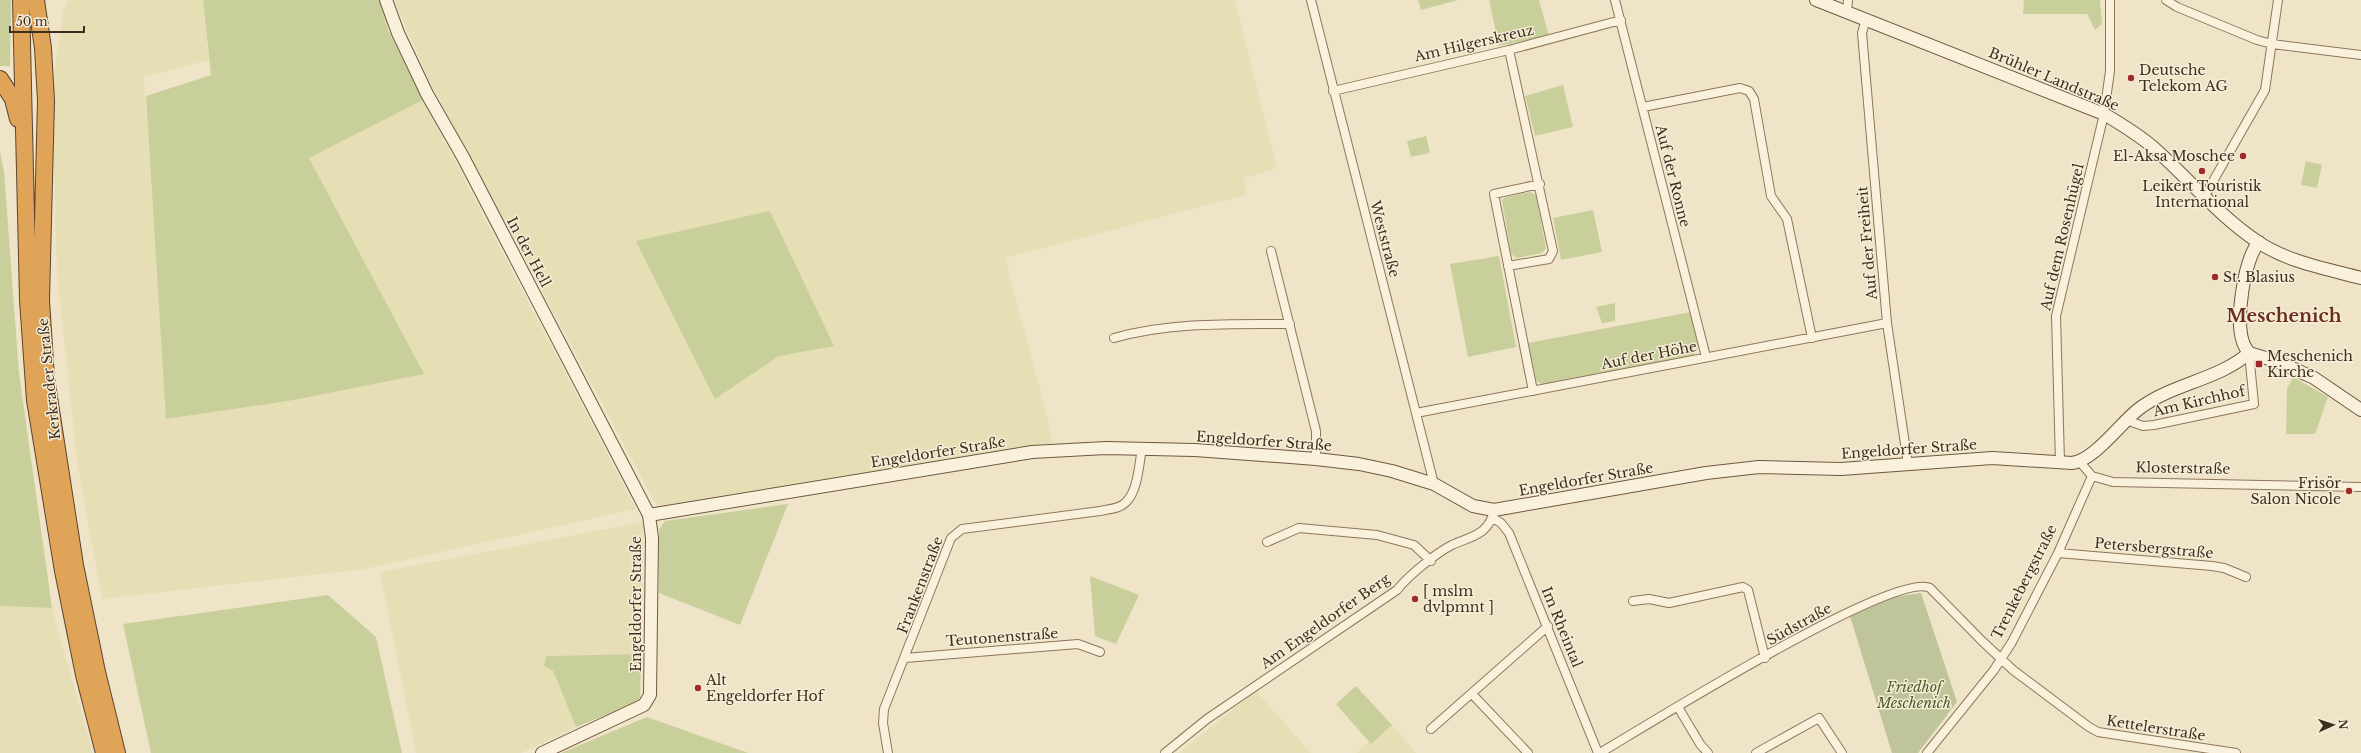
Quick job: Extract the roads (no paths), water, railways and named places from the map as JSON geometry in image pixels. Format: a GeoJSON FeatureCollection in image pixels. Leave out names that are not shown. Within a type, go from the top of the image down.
{"type":"FeatureCollection","features":[{"type":"Feature","properties":{"kind":"highway","name":"Kerkrader Straße"},"geometry":{"type":"LineString","coordinates":[[21,0],[30,342],[35,400],[63,571],[84,675],[104,753]]}},
{"type":"Feature","properties":{"kind":"highway","name":"Kerkrader Straße"},"geometry":{"type":"LineString","coordinates":[[36,0],[43,48],[46,101],[41,300],[46,378],[76,565],[97,672],[117,753]]}},
{"type":"Feature","properties":{"kind":"highway"},"geometry":{"type":"LineString","coordinates":[[0,79],[11,94],[15,105],[24,153]]}},
{"type":"Feature","properties":{"kind":"street","name":"In der Hell"},"geometry":{"type":"LineString","coordinates":[[386,0],[398,34],[427,94],[467,164],[649,515]]}},
{"type":"Feature","properties":{"kind":"street","name":"Weststraße"},"geometry":{"type":"LineString","coordinates":[[1310,0],[1434,484]]}},
{"type":"Feature","properties":{"kind":"street","name":"Auf der Ronne"},"geometry":{"type":"LineString","coordinates":[[1616,0],[1706,357]]}},
{"type":"Feature","properties":{"kind":"street","name":"Brühler Landstraße"},"geometry":{"type":"LineString","coordinates":[[1816,0],[1847,6],[1866,19],[2104,114],[2128,128],[2153,148],[2204,197],[2259,242],[2303,262],[2361,278]]}},
{"type":"Feature","properties":{"kind":"street","name":"Auf dem Rosenhügel"},"geometry":{"type":"LineString","coordinates":[[2060,462],[2056,316],[2104,114],[2110,71],[2110,0]]}},
{"type":"Feature","properties":{"kind":"street"},"geometry":{"type":"LineString","coordinates":[[2166,0],[2177,7],[2257,40],[2272,44],[2361,55]]}},
{"type":"Feature","properties":{"kind":"street"},"geometry":{"type":"LineString","coordinates":[[2204,197],[2265,90],[2278,0]]}},
{"type":"Feature","properties":{"kind":"street","name":"Auf der Freiheit"},"geometry":{"type":"LineString","coordinates":[[1866,19],[1862,33],[1887,323],[1908,464]]}},
{"type":"Feature","properties":{"kind":"street","name":"Am Hilgerskreuz"},"geometry":{"type":"LineString","coordinates":[[1333,91],[1509,50],[1621,20]]}},
{"type":"Feature","properties":{"kind":"street"},"geometry":{"type":"LineString","coordinates":[[1508,266],[1549,259],[1552,256],[1540,184],[1509,50]]}},
{"type":"Feature","properties":{"kind":"street"},"geometry":{"type":"LineString","coordinates":[[1643,107],[1740,88],[1749,91],[1754,99],[1771,196],[1787,219],[1812,338]]}},
{"type":"Feature","properties":{"kind":"street"},"geometry":{"type":"LineString","coordinates":[[1533,391],[1494,194],[1540,184]]}},
{"type":"Feature","properties":{"kind":"street"},"geometry":{"type":"LineString","coordinates":[[2259,242],[2252,250],[2242,285],[2242,342],[2249,353],[2279,362],[2314,378],[2360,409]]}},
{"type":"Feature","properties":{"kind":"street"},"geometry":{"type":"LineString","coordinates":[[1271,252],[1316,431],[1316,459]]}},
{"type":"Feature","properties":{"kind":"street"},"geometry":{"type":"LineString","coordinates":[[1114,338],[1142,331],[1220,323],[1290,324]]}},
{"type":"Feature","properties":{"kind":"street","name":"Auf der Höhe"},"geometry":{"type":"LineString","coordinates":[[1416,413],[1887,323]]}},
{"type":"Feature","properties":{"kind":"street"},"geometry":{"type":"LineString","coordinates":[[2060,462],[2080,462],[2126,420],[2156,396],[2235,365],[2249,353]]}},
{"type":"Feature","properties":{"kind":"street","name":"Am Kirchhof"},"geometry":{"type":"LineString","coordinates":[[2126,420],[2135,425],[2149,426],[2254,404],[2249,353]]}},
{"type":"Feature","properties":{"kind":"street","name":"Engeldorfer Straße"},"geometry":{"type":"LineString","coordinates":[[542,753],[644,705],[650,695],[652,538],[649,515],[1032,452],[1142,448],[1316,459],[1392,471],[1434,484],[1473,506],[1494,514],[1706,473],[1759,468],[1841,469],[1992,458],[2060,462]]}},
{"type":"Feature","properties":{"kind":"street","name":"Frankenstraße"},"geometry":{"type":"LineString","coordinates":[[888,753],[882,723],[884,710],[951,538],[955,532],[962,529],[1100,511],[1120,506],[1126,502],[1132,494],[1142,448]]}},
{"type":"Feature","properties":{"kind":"street"},"geometry":{"type":"LineString","coordinates":[[2080,462],[2092,476]]}},
{"type":"Feature","properties":{"kind":"street","name":"Klosterstraße"},"geometry":{"type":"LineString","coordinates":[[2092,476],[2113,482],[2361,487]]}},
{"type":"Feature","properties":{"kind":"street","name":"Trenkebergstraße"},"geometry":{"type":"LineString","coordinates":[[1928,753],[2002,658],[2028,613],[2058,553],[2092,476]]}},
{"type":"Feature","properties":{"kind":"street","name":"Am Engeldorfer Berg"},"geometry":{"type":"LineString","coordinates":[[1165,753],[1207,719],[1397,590],[1406,580],[1452,545],[1463,542],[1487,528],[1494,514]]}},
{"type":"Feature","properties":{"kind":"street","name":"Im Rheintal"},"geometry":{"type":"LineString","coordinates":[[1494,514],[1509,533],[1599,753]]}},
{"type":"Feature","properties":{"kind":"street"},"geometry":{"type":"LineString","coordinates":[[1268,542],[1299,528],[1378,535],[1414,545],[1431,561]]}},
{"type":"Feature","properties":{"kind":"street","name":"Petersbergstraße"},"geometry":{"type":"LineString","coordinates":[[2058,553],[2212,566],[2224,568],[2246,577]]}},
{"type":"Feature","properties":{"kind":"street","name":"Südstraße"},"geometry":{"type":"LineString","coordinates":[[1599,753],[1834,618],[1891,593],[1921,586],[1930,588],[2002,658]]}},
{"type":"Feature","properties":{"kind":"street"},"geometry":{"type":"LineString","coordinates":[[1633,601],[1649,599],[1669,603],[1743,587],[1748,590],[1765,658]]}},
{"type":"Feature","properties":{"kind":"street"},"geometry":{"type":"LineString","coordinates":[[1431,729],[1548,626]]}},
{"type":"Feature","properties":{"kind":"street","name":"Teutonenstraße"},"geometry":{"type":"LineString","coordinates":[[905,658],[1078,644],[1100,652]]}},
{"type":"Feature","properties":{"kind":"street","name":"Kettelerstraße"},"geometry":{"type":"LineString","coordinates":[[2002,658],[2014,670],[2077,719],[2098,732],[2236,753]]}},
{"type":"Feature","properties":{"kind":"street"},"geometry":{"type":"LineString","coordinates":[[1472,694],[1528,753]]}},
{"type":"Feature","properties":{"kind":"street"},"geometry":{"type":"LineString","coordinates":[[1678,707],[1700,744],[1708,753]]}},
{"type":"Feature","properties":{"kind":"street"},"geometry":{"type":"LineString","coordinates":[[1756,753],[1819,718],[1842,753]]}},
{"type":"Feature","properties":{"kind":"place","name":"Deutsche Telekom AG"},"geometry":{"type":"Point","coordinates":[2131,78]}},
{"type":"Feature","properties":{"kind":"place","name":"El-Aksa Moschee"},"geometry":{"type":"Point","coordinates":[2243,156]}},
{"type":"Feature","properties":{"kind":"place","name":"Leikert Touristik International"},"geometry":{"type":"Point","coordinates":[2202,171]}},
{"type":"Feature","properties":{"kind":"place","name":"St. Blasius"},"geometry":{"type":"Point","coordinates":[2215,277]}},
{"type":"Feature","properties":{"kind":"place","name":"Meschenich Kirche"},"geometry":{"type":"Point","coordinates":[2259,364]}},
{"type":"Feature","properties":{"kind":"place","name":"Frisör Salon Nicole"},"geometry":{"type":"Point","coordinates":[2349,491]}},
{"type":"Feature","properties":{"kind":"place","name":"[ mslm dvlpmnt ]"},"geometry":{"type":"Point","coordinates":[1415,599]}},
{"type":"Feature","properties":{"kind":"place","name":"Alt Engeldorfer Hof"},"geometry":{"type":"Point","coordinates":[698,688]}},
{"type":"Feature","properties":{"kind":"district","name":"Meschenich"},"geometry":{"type":"Point","coordinates":[2284,316]}},
{"type":"Feature","properties":{"kind":"park label","name":"Friedhof Meschenich"},"geometry":{"type":"Point","coordinates":[1914,696]}}]}
